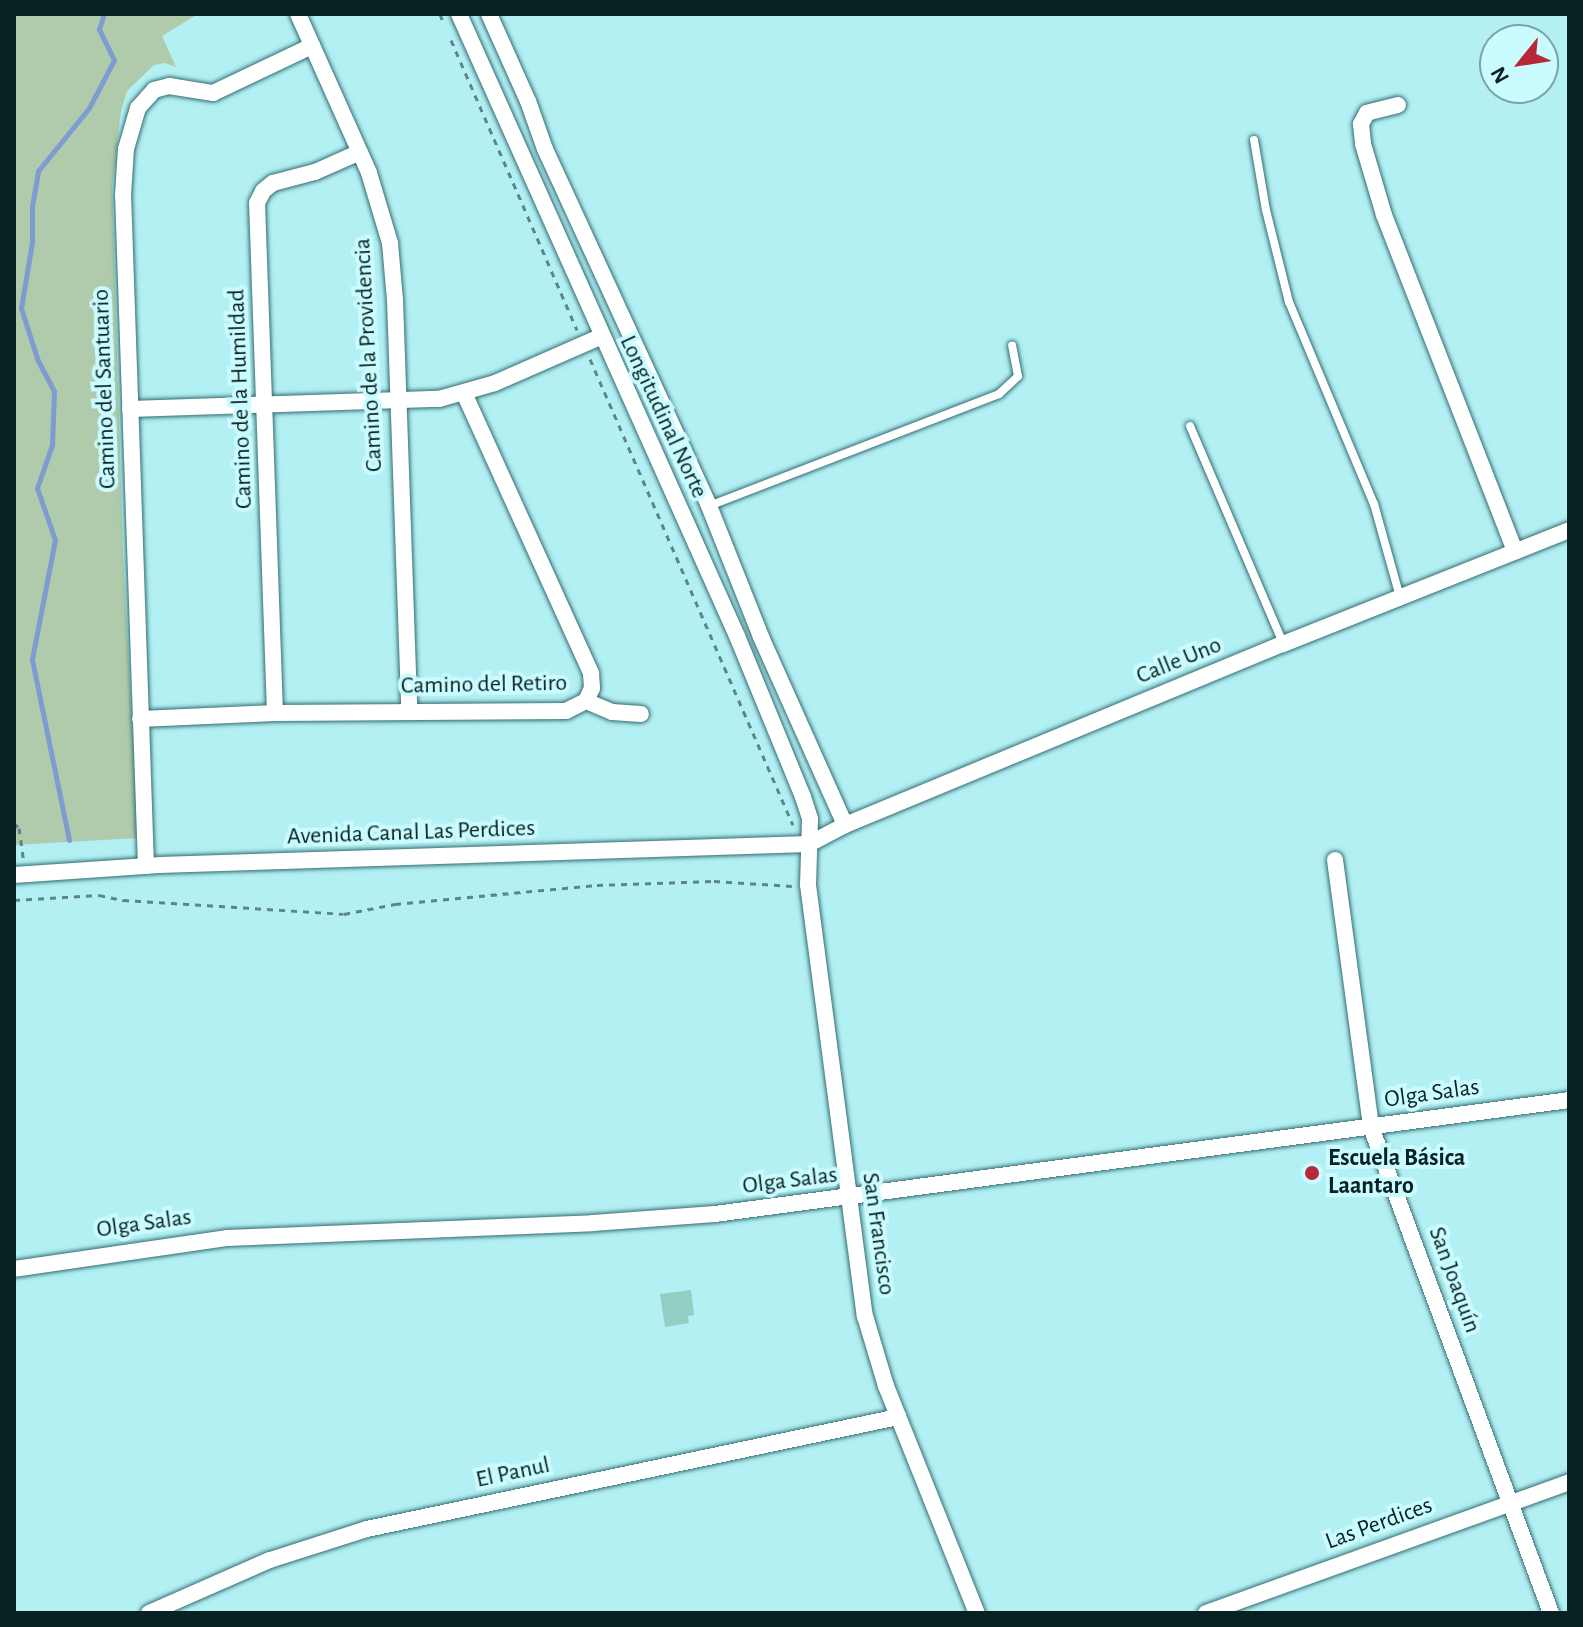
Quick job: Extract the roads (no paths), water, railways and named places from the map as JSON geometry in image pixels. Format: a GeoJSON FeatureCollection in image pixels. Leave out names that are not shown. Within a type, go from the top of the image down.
{"type":"FeatureCollection","features":[{"type":"Feature","properties":{"kind":"street","name":"Camino de la Providencia"},"geometry":{"type":"LineString","coordinates":[[298,14],[377,194],[390,243],[409,711]]}},
{"type":"Feature","properties":{"kind":"street","name":"Longitudinal Norte"},"geometry":{"type":"LineString","coordinates":[[459,14],[600,337],[737,636],[810,819],[803,844]]}},
{"type":"Feature","properties":{"kind":"street","name":"Longitudinal Norte"},"geometry":{"type":"LineString","coordinates":[[489,14],[528,101],[545,149],[709,506],[761,637],[845,825]]}},
{"type":"Feature","properties":{"kind":"street","name":"Camino del Santuario"},"geometry":{"type":"LineString","coordinates":[[146,866],[123,183],[126,149],[138,108],[154,90],[169,86],[213,93],[312,46]]}},
{"type":"Feature","properties":{"kind":"street"},"geometry":{"type":"LineString","coordinates":[[1398,105],[1367,113],[1361,124],[1363,144],[1384,215],[1515,551]]}},
{"type":"Feature","properties":{"kind":"street","name":"Camino de la Humildad"},"geometry":{"type":"LineString","coordinates":[[275,713],[257,203],[263,191],[273,183],[315,172],[360,152]]}},
{"type":"Feature","properties":{"kind":"street"},"geometry":{"type":"LineString","coordinates":[[130,409],[398,403],[464,393],[600,337]]}},
{"type":"Feature","properties":{"kind":"street","name":"Camino del Retiro"},"geometry":{"type":"LineString","coordinates":[[140,719],[275,713],[566,711],[586,701],[592,688],[591,673],[464,393]]}},
{"type":"Feature","properties":{"kind":"street","name":"Calle Uno"},"geometry":{"type":"LineString","coordinates":[[803,844],[1283,644],[1569,530]]}},
{"type":"Feature","properties":{"kind":"street"},"geometry":{"type":"LineString","coordinates":[[586,701],[612,712],[641,714]]}},
{"type":"Feature","properties":{"kind":"street","name":"Avenida Canal Las Perdices"},"geometry":{"type":"LineString","coordinates":[[20,874],[146,866],[803,844]]}},
{"type":"Feature","properties":{"kind":"street","name":"San Francisco"},"geometry":{"type":"LineString","coordinates":[[803,844],[865,1316],[898,1417],[977,1613]]}},
{"type":"Feature","properties":{"kind":"street","name":"San Joaquín"},"geometry":{"type":"LineString","coordinates":[[1335,860],[1371,1127],[1551,1613]]}},
{"type":"Feature","properties":{"kind":"street","name":"Olga Salas"},"geometry":{"type":"LineString","coordinates":[[14,1269],[214,1239],[640,1221],[849,1198],[1569,1100]]}},
{"type":"Feature","properties":{"kind":"street","name":"El Panul"},"geometry":{"type":"LineString","coordinates":[[149,1613],[270,1560],[367,1529],[898,1417]]}},
{"type":"Feature","properties":{"kind":"street","name":"Las Perdices"},"geometry":{"type":"LineString","coordinates":[[1206,1613],[1569,1482]]}},
{"type":"Feature","properties":{"kind":"lane"},"geometry":{"type":"LineString","coordinates":[[1254,140],[1266,210],[1289,302],[1374,504],[1400,597]]}},
{"type":"Feature","properties":{"kind":"lane"},"geometry":{"type":"LineString","coordinates":[[709,506],[999,394],[1018,376],[1012,346]]}},
{"type":"Feature","properties":{"kind":"lane"},"geometry":{"type":"LineString","coordinates":[[1190,426],[1283,644]]}},
{"type":"Feature","properties":{"kind":"waterway"},"geometry":{"type":"LineString","coordinates":[[69,840],[32,659],[55,540],[37,488],[52,445],[54,391],[38,361],[21,308],[32,242],[32,206],[38,171],[89,108],[114,60],[99,29],[104,14]]}},
{"type":"Feature","properties":{"kind":"place","name":"Escuela Básica Laantaro"},"geometry":{"type":"Point","coordinates":[1312,1173]}}]}
